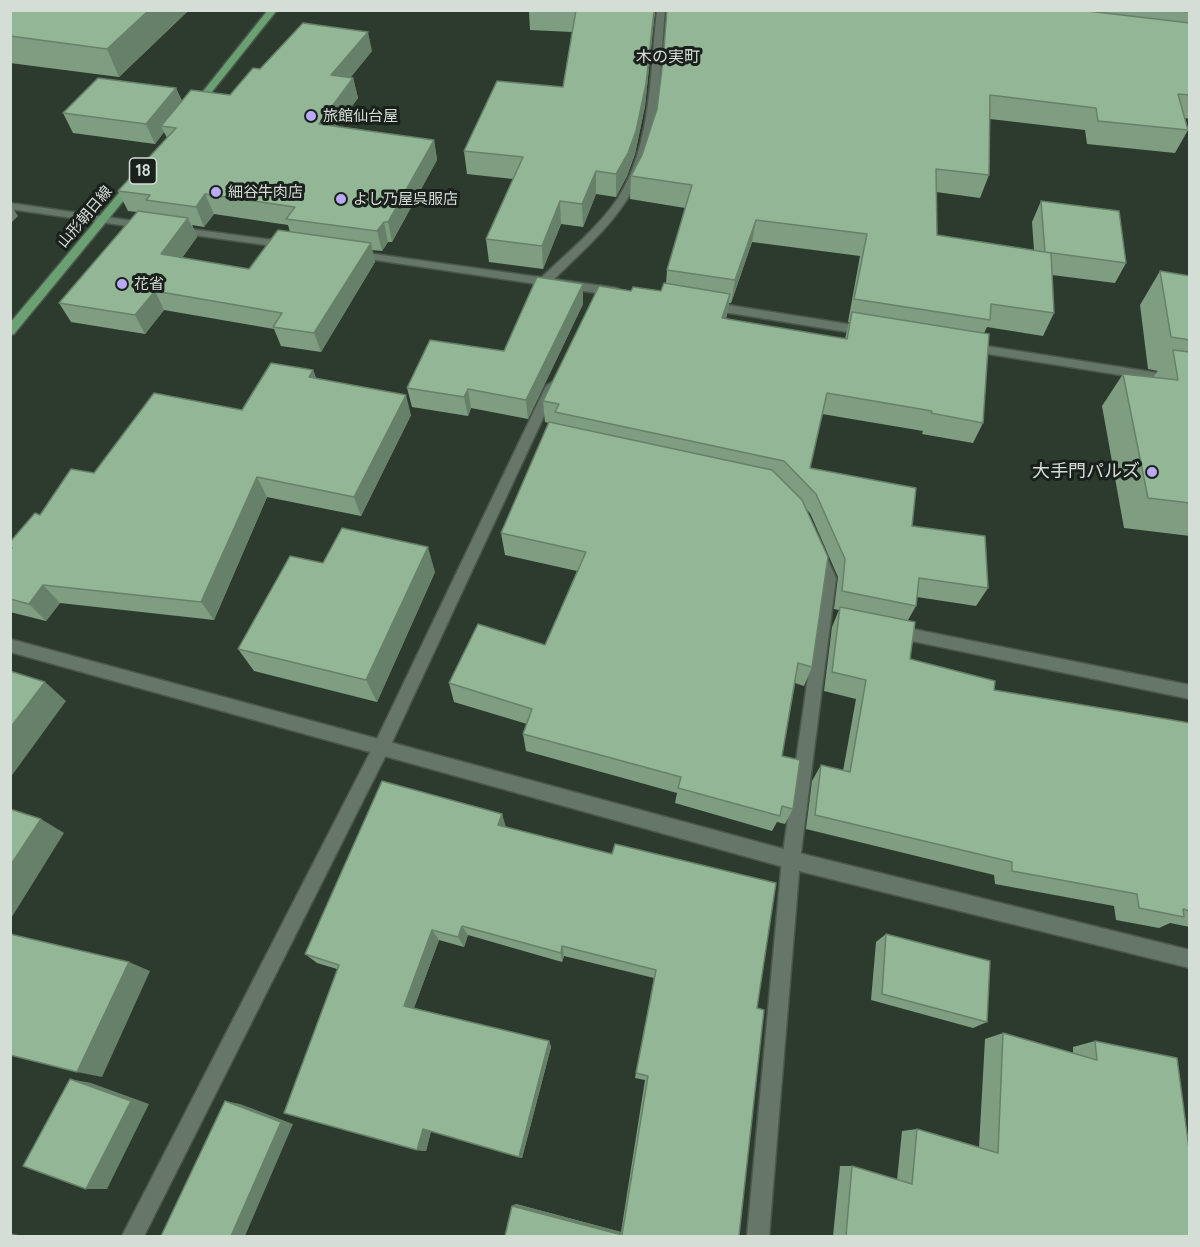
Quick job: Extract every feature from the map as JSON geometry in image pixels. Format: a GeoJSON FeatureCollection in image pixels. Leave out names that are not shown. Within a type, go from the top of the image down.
{"type":"FeatureCollection","features":[{"type":"Feature","properties":{"kind":"main road"},"geometry":{"type":"LineString","coordinates":[[192,111],[273,10]]}},
{"type":"Feature","properties":{"kind":"main road","name":"山形朝日線"},"geometry":{"type":"LineString","coordinates":[[10,331],[140,174]]}},
{"type":"Feature","properties":{"kind":"street"},"geometry":{"type":"LineString","coordinates":[[546,280],[613,210],[631,183],[645,138],[661,10]]}},
{"type":"Feature","properties":{"kind":"street"},"geometry":{"type":"LineString","coordinates":[[10,206],[301,247]]}},
{"type":"Feature","properties":{"kind":"street"},"geometry":{"type":"LineString","coordinates":[[336,252],[546,280],[635,295]]}},
{"type":"Feature","properties":{"kind":"street"},"geometry":{"type":"LineString","coordinates":[[589,310],[599,289]]}},
{"type":"Feature","properties":{"kind":"street"},"geometry":{"type":"LineString","coordinates":[[694,304],[883,333]]}},
{"type":"Feature","properties":{"kind":"street"},"geometry":{"type":"LineString","coordinates":[[953,345],[1190,382]]}},
{"type":"Feature","properties":{"kind":"street"},"geometry":{"type":"LineString","coordinates":[[133,1236],[381,748],[559,372]]}},
{"type":"Feature","properties":{"kind":"street"},"geometry":{"type":"LineString","coordinates":[[528,434],[552,439]]}},
{"type":"Feature","properties":{"kind":"street"},"geometry":{"type":"LineString","coordinates":[[758,1236],[790,860],[830,617],[829,578],[812,538]]}},
{"type":"Feature","properties":{"kind":"street"},"geometry":{"type":"LineString","coordinates":[[881,628],[1190,692]]}},
{"type":"Feature","properties":{"kind":"street"},"geometry":{"type":"LineString","coordinates":[[10,645],[790,860],[1190,959]]}},
{"type":"Feature","properties":{"kind":"building"},"geometry":{"type":"Polygon","coordinates":[[[10,10],[149,10],[107,49],[10,36],[10,10]]]}},
{"type":"Feature","properties":{"kind":"building"},"geometry":{"type":"Polygon","coordinates":[[[576,10],[654,10],[646,84],[636,131],[628,153],[616,174],[596,171],[582,204],[560,201],[542,246],[486,239],[523,157],[464,151],[497,81],[563,87],[576,10]]]}},
{"type":"Feature","properties":{"kind":"building"},"geometry":{"type":"Polygon","coordinates":[[[667,10],[1079,10],[1190,23],[1190,95],[1178,94],[1188,130],[1098,121],[1096,108],[990,95],[989,175],[936,169],[937,235],[1051,253],[1054,313],[991,304],[990,320],[854,299],[867,234],[756,220],[735,280],[667,270],[692,185],[631,176],[642,155],[657,109],[667,10]]]}},
{"type":"Feature","properties":{"kind":"building"},"geometry":{"type":"Polygon","coordinates":[[[303,23],[368,32],[331,75],[353,78],[319,124],[434,140],[388,222],[384,222],[377,231],[286,219],[295,207],[205,194],[196,207],[146,200],[150,195],[118,191],[176,128],[161,126],[191,90],[230,95],[253,68],[260,69],[303,23]]]}},
{"type":"Feature","properties":{"kind":"building"},"geometry":{"type":"Polygon","coordinates":[[[98,78],[176,88],[146,124],[63,113],[98,78]]]}},
{"type":"Feature","properties":{"kind":"building"},"geometry":{"type":"Polygon","coordinates":[[[1041,201],[1119,211],[1126,263],[1045,252],[1041,201]]]}},
{"type":"Feature","properties":{"kind":"building"},"geometry":{"type":"Polygon","coordinates":[[[138,211],[188,218],[161,254],[249,269],[278,230],[371,243],[314,333],[273,327],[282,313],[155,291],[135,315],[59,303],[138,211]]]}},
{"type":"Feature","properties":{"kind":"building"},"geometry":{"type":"Polygon","coordinates":[[[1160,271],[1190,276],[1190,340],[1171,337],[1160,271]]]}},
{"type":"Feature","properties":{"kind":"building"},"geometry":{"type":"Polygon","coordinates":[[[537,277],[583,284],[526,400],[468,389],[464,397],[407,388],[430,340],[504,351],[537,277]]]}},
{"type":"Feature","properties":{"kind":"building"},"geometry":{"type":"Polygon","coordinates":[[[664,283],[730,294],[722,318],[847,339],[852,312],[989,334],[983,423],[931,413],[932,411],[827,393],[810,468],[916,488],[912,526],[985,536],[988,588],[919,578],[916,606],[842,591],[845,559],[816,494],[784,461],[555,412],[559,404],[543,401],[599,286],[631,291],[633,287],[661,291],[664,283]]]}},
{"type":"Feature","properties":{"kind":"building"},"geometry":{"type":"Polygon","coordinates":[[[1173,350],[1190,352],[1190,503],[1148,498],[1123,374],[1178,380],[1173,350]]]}},
{"type":"Feature","properties":{"kind":"building"},"geometry":{"type":"Polygon","coordinates":[[[271,363],[313,370],[309,377],[406,395],[354,497],[257,477],[201,602],[43,585],[29,604],[10,599],[10,550],[12,548],[10,542],[35,513],[40,515],[71,469],[94,473],[154,393],[242,410],[271,363]]]}},
{"type":"Feature","properties":{"kind":"building"},"geometry":{"type":"Polygon","coordinates":[[[549,422],[772,470],[802,500],[828,557],[812,667],[798,663],[782,756],[800,760],[793,809],[782,806],[780,816],[678,788],[681,777],[523,734],[532,709],[449,683],[478,624],[545,645],[586,552],[501,533],[549,422]]]}},
{"type":"Feature","properties":{"kind":"building"},"geometry":{"type":"Polygon","coordinates":[[[342,528],[428,547],[366,680],[238,649],[290,556],[323,563],[342,528]]]}},
{"type":"Feature","properties":{"kind":"building"},"geometry":{"type":"Polygon","coordinates":[[[840,607],[915,622],[910,659],[995,681],[994,690],[1190,723],[1190,911],[1183,909],[1184,917],[1139,908],[1137,894],[1012,871],[1012,862],[815,815],[821,765],[850,772],[866,680],[832,672],[840,607]]]}},
{"type":"Feature","properties":{"kind":"building"},"geometry":{"type":"Polygon","coordinates":[[[10,671],[45,682],[10,728],[10,671]]]}},
{"type":"Feature","properties":{"kind":"building"},"geometry":{"type":"Polygon","coordinates":[[[382,781],[502,814],[498,825],[612,854],[615,844],[776,883],[757,1008],[764,1010],[739,1236],[505,1236],[512,1206],[622,1235],[648,1076],[636,1073],[656,970],[562,946],[561,953],[462,926],[458,937],[432,930],[404,1006],[549,1041],[519,1157],[423,1129],[417,1150],[284,1113],[339,965],[305,954],[382,781]]]}},
{"type":"Feature","properties":{"kind":"building"},"geometry":{"type":"Polygon","coordinates":[[[10,809],[41,819],[10,866],[10,809]]]}},
{"type":"Feature","properties":{"kind":"building"},"geometry":{"type":"Polygon","coordinates":[[[10,934],[129,962],[77,1072],[10,1055],[10,934]]]}},
{"type":"Feature","properties":{"kind":"building"},"geometry":{"type":"Polygon","coordinates":[[[886,934],[990,961],[987,1022],[882,994],[886,934]]]}},
{"type":"Feature","properties":{"kind":"building"},"geometry":{"type":"Polygon","coordinates":[[[1003,1033],[1097,1060],[1095,1041],[1177,1058],[1190,1156],[1190,1236],[846,1236],[852,1166],[912,1184],[917,1129],[998,1153],[1003,1033]]]}},
{"type":"Feature","properties":{"kind":"building"},"geometry":{"type":"Polygon","coordinates":[[[70,1079],[131,1101],[86,1189],[23,1166],[70,1079]]]}},
{"type":"Feature","properties":{"kind":"building"},"geometry":{"type":"Polygon","coordinates":[[[225,1101],[281,1122],[231,1236],[161,1236],[225,1101]]]}},
{"type":"Feature","properties":{"kind":"place","name":"旅館仙台屋"},"geometry":{"type":"Point","coordinates":[311,116]}},
{"type":"Feature","properties":{"kind":"place","name":"細谷牛肉店"},"geometry":{"type":"Point","coordinates":[216,192]}},
{"type":"Feature","properties":{"kind":"place","name":"よし乃屋呉服店"},"geometry":{"type":"Point","coordinates":[341,199]}},
{"type":"Feature","properties":{"kind":"place","name":"花省"},"geometry":{"type":"Point","coordinates":[122,284]}},
{"type":"Feature","properties":{"kind":"place","name":"大手門パルズ"},"geometry":{"type":"Point","coordinates":[1152,472]}},
{"type":"Feature","properties":{"kind":"district","name":"木の実町"},"geometry":{"type":"Point","coordinates":[668,57]}}]}
